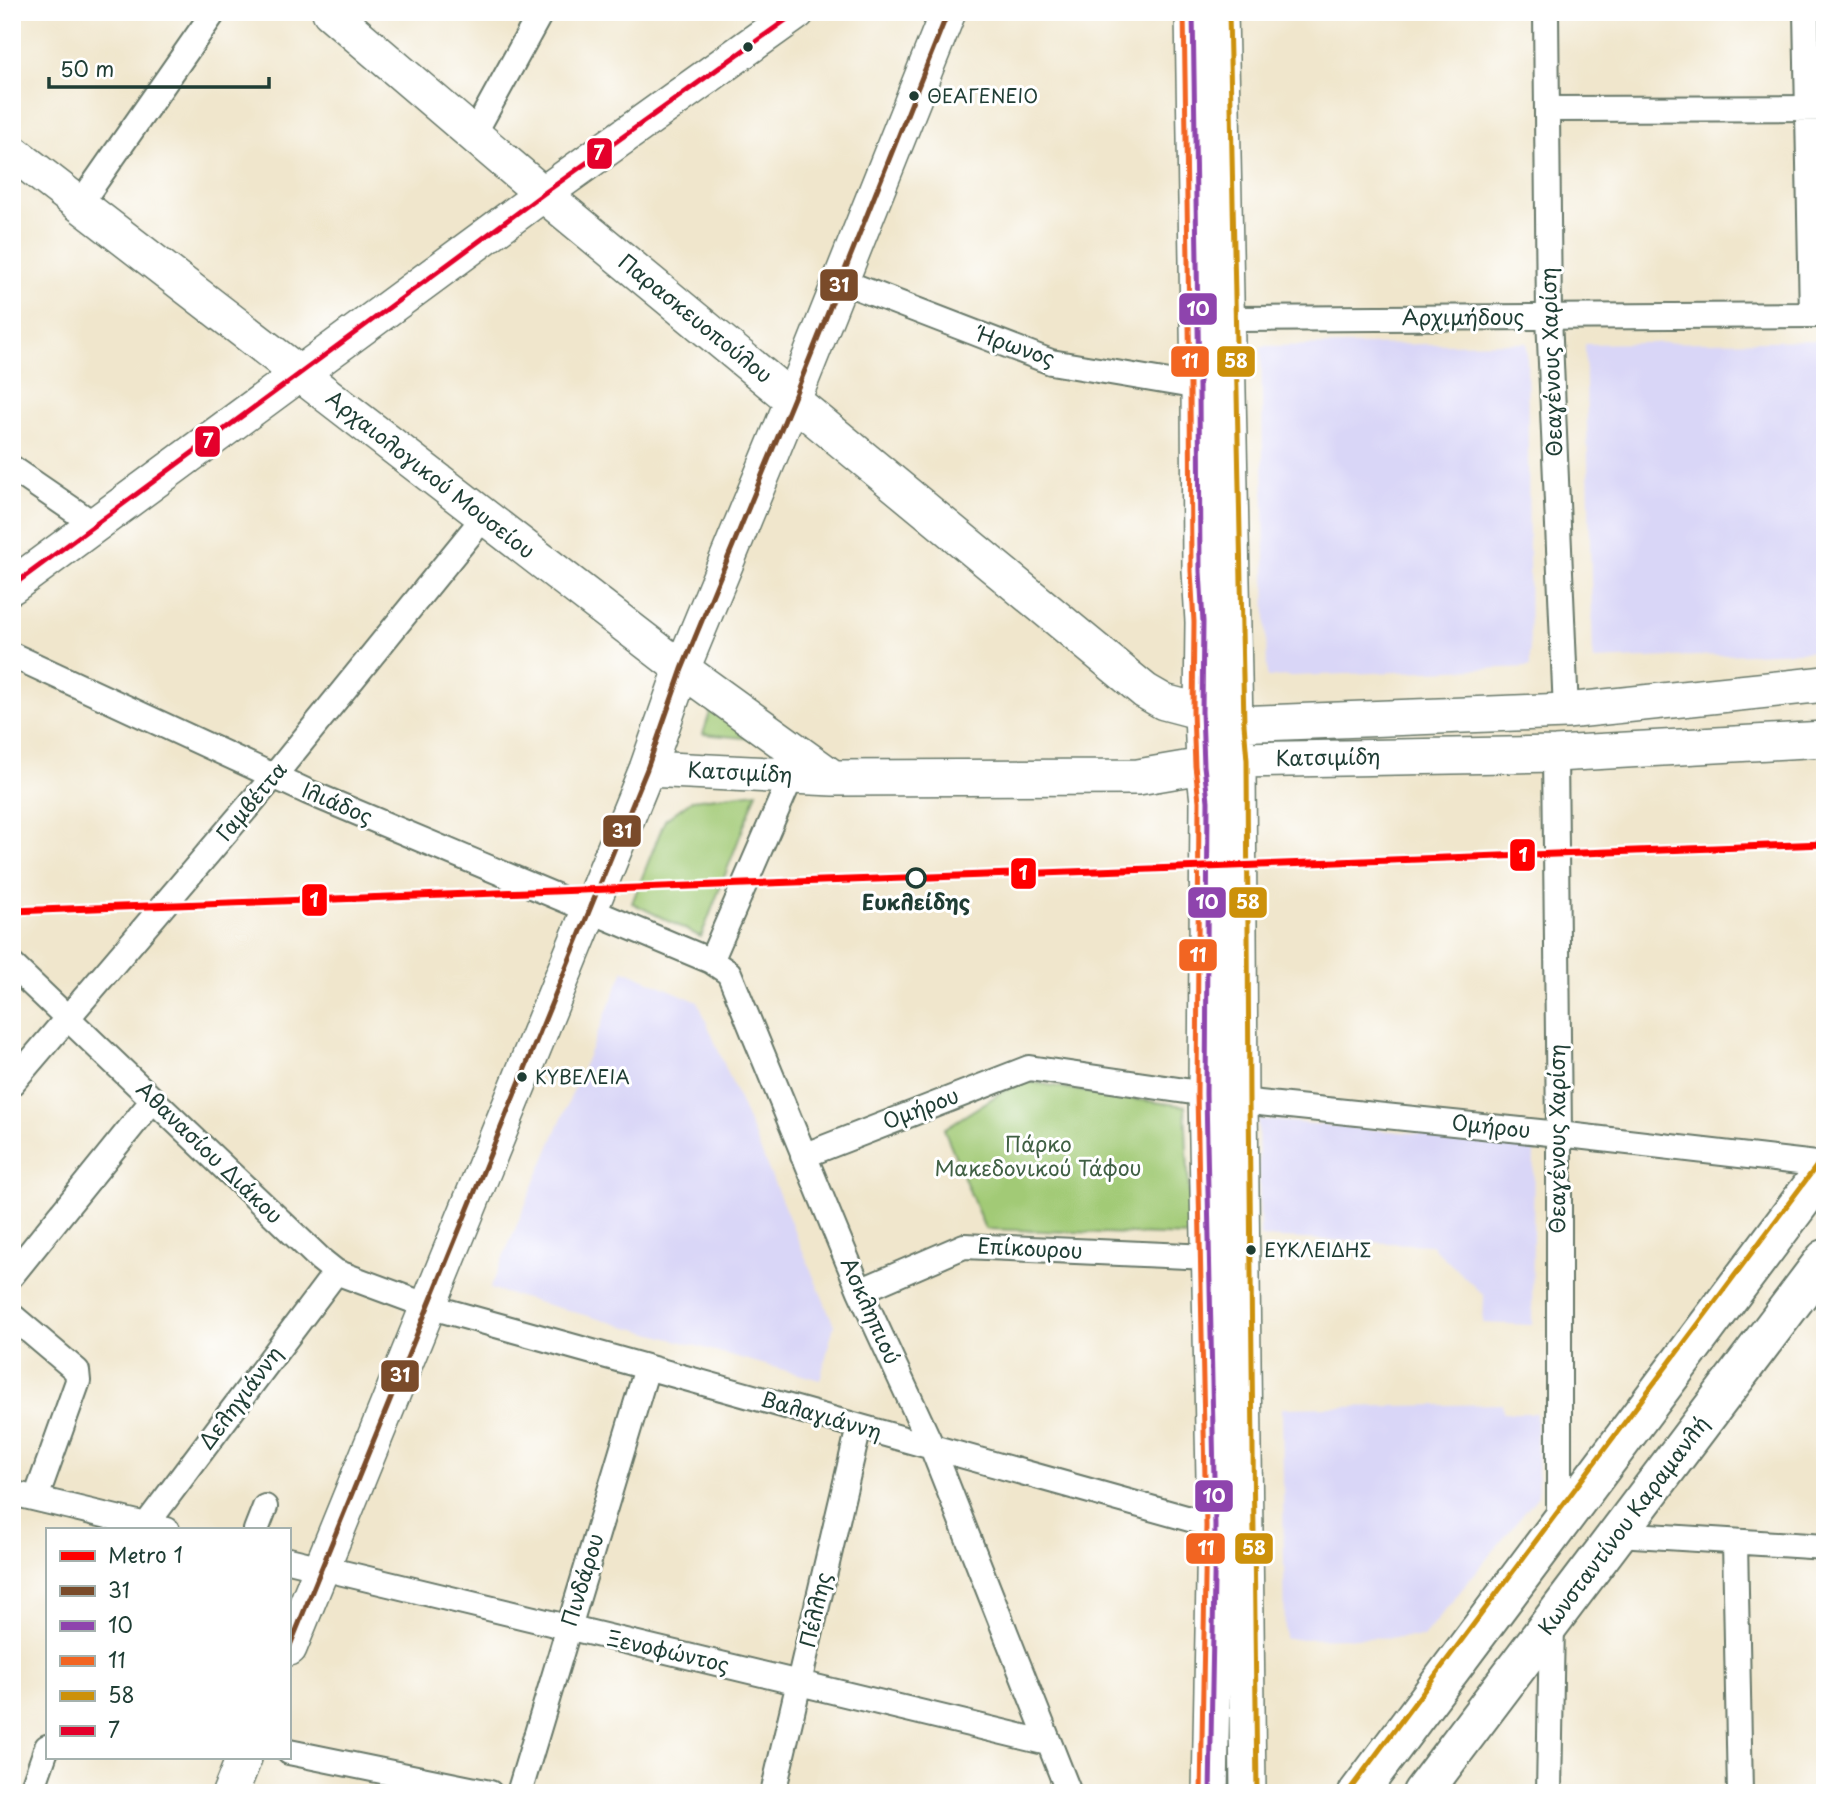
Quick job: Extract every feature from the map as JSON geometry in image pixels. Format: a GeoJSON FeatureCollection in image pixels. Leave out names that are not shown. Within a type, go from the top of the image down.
{"type":"FeatureCollection","features":[{"type":"Feature","properties":{"kind":"main road","name":"Παρασκευοπούλου"},"geometry":{"type":"LineString","coordinates":[[330,12],[543,194],[1146,691],[1164,702],[1202,712]]}},
{"type":"Feature","properties":{"kind":"main road"},"geometry":{"type":"LineString","coordinates":[[12,586],[543,194],[797,12]]}},
{"type":"Feature","properties":{"kind":"main road"},"geometry":{"type":"LineString","coordinates":[[290,1643],[305,1564],[428,1306],[647,769],[682,669],[948,12]]}},
{"type":"Feature","properties":{"kind":"main road"},"geometry":{"type":"LineString","coordinates":[[1193,12],[1200,571],[1204,653],[1202,712],[1221,763],[1240,1101],[1248,1793]]}},
{"type":"Feature","properties":{"kind":"main road"},"geometry":{"type":"LineString","coordinates":[[1210,1793],[1214,1526],[1206,1094],[1208,802],[1235,724],[1220,12]]}},
{"type":"Feature","properties":{"kind":"main road","name":"Αρχαιολογικού Μουσείου"},"geometry":{"type":"LineString","coordinates":[[12,152],[682,669]]}},
{"type":"Feature","properties":{"kind":"main road","name":"Κατσιμίδη"},"geometry":{"type":"LineString","coordinates":[[682,669],[833,778]]}},
{"type":"Feature","properties":{"kind":"main road","name":"Κατσιμίδη"},"geometry":{"type":"LineString","coordinates":[[1202,712],[1235,724],[1566,711],[1825,684]]}},
{"type":"Feature","properties":{"kind":"main road","name":"Κατσιμίδη"},"geometry":{"type":"LineString","coordinates":[[647,769],[833,778],[1138,777],[1221,763],[1555,754],[1825,739]]}},
{"type":"Feature","properties":{"kind":"main road"},"geometry":{"type":"LineString","coordinates":[[1358,1793],[1825,1167]]}},
{"type":"Feature","properties":{"kind":"main road","name":"Κωνσταντίνου Καραμανλή"},"geometry":{"type":"LineString","coordinates":[[1422,1793],[1825,1259]]}},
{"type":"Feature","properties":{"kind":"main road"},"geometry":{"type":"LineString","coordinates":[[230,1793],[244,1759]]}},
{"type":"Feature","properties":{"kind":"street"},"geometry":{"type":"LineString","coordinates":[[80,204],[214,12]]}},
{"type":"Feature","properties":{"kind":"street"},"geometry":{"type":"LineString","coordinates":[[474,134],[541,12]]}},
{"type":"Feature","properties":{"kind":"street","name":"Θεαγένους Χαρίση"},"geometry":{"type":"LineString","coordinates":[[1546,12],[1549,317],[1566,711]]}},
{"type":"Feature","properties":{"kind":"street"},"geometry":{"type":"LineString","coordinates":[[1806,12],[1816,108],[1818,315]]}},
{"type":"Feature","properties":{"kind":"street"},"geometry":{"type":"LineString","coordinates":[[1547,109],[1816,108]]}},
{"type":"Feature","properties":{"kind":"street","name":"Ήρωνος"},"geometry":{"type":"LineString","coordinates":[[841,281],[1051,362],[1199,387]]}},
{"type":"Feature","properties":{"kind":"street","name":"Αρχιμήδους"},"geometry":{"type":"LineString","coordinates":[[1227,319],[1818,315]]}},
{"type":"Feature","properties":{"kind":"street"},"geometry":{"type":"LineString","coordinates":[[12,468],[95,526]]}},
{"type":"Feature","properties":{"kind":"street","name":"Γαμβέττα"},"geometry":{"type":"LineString","coordinates":[[12,1083],[274,776],[484,517]]}},
{"type":"Feature","properties":{"kind":"street","name":"Ιλιάδος"},"geometry":{"type":"LineString","coordinates":[[12,655],[274,776],[588,911]]}},
{"type":"Feature","properties":{"kind":"street","name":"Θεαγένους Χαρίση"},"geometry":{"type":"LineString","coordinates":[[1555,754],[1559,1524]]}},
{"type":"Feature","properties":{"kind":"street"},"geometry":{"type":"LineString","coordinates":[[711,961],[792,775]]}},
{"type":"Feature","properties":{"kind":"street","name":"Ασκληπιού"},"geometry":{"type":"LineString","coordinates":[[588,911],[711,961],[729,973],[860,1291],[932,1447],[1069,1793]]}},
{"type":"Feature","properties":{"kind":"street","name":"Αθανασίου Διάκου"},"geometry":{"type":"LineString","coordinates":[[12,965],[336,1272],[428,1306]]}},
{"type":"Feature","properties":{"kind":"street","name":"Ομήρου"},"geometry":{"type":"LineString","coordinates":[[803,1156],[1029,1068],[1206,1094]]}},
{"type":"Feature","properties":{"kind":"street"},"geometry":{"type":"LineString","coordinates":[[12,1275],[153,1100]]}},
{"type":"Feature","properties":{"kind":"street","name":"Ομήρου"},"geometry":{"type":"LineString","coordinates":[[1240,1101],[1559,1134],[1825,1167]]}},
{"type":"Feature","properties":{"kind":"street","name":"Επίκουρου"},"geometry":{"type":"LineString","coordinates":[[860,1291],[964,1246],[1209,1257]]}},
{"type":"Feature","properties":{"kind":"street","name":"Δεληγιάννη"},"geometry":{"type":"LineString","coordinates":[[140,1526],[336,1272]]}},
{"type":"Feature","properties":{"kind":"street","name":"Βαλαγιάννη"},"geometry":{"type":"LineString","coordinates":[[428,1306],[1214,1526]]}},
{"type":"Feature","properties":{"kind":"street"},"geometry":{"type":"LineString","coordinates":[[12,1316],[77,1371],[78,1375],[78,1381],[24,1495],[140,1526]]}},
{"type":"Feature","properties":{"kind":"street","name":"Πινδάρου"},"geometry":{"type":"LineString","coordinates":[[519,1793],[647,1368]]}},
{"type":"Feature","properties":{"kind":"street","name":"Πέλλης"},"geometry":{"type":"LineString","coordinates":[[773,1793],[859,1427]]}},
{"type":"Feature","properties":{"kind":"street"},"geometry":{"type":"LineString","coordinates":[[1618,1534],[1825,1547]]}},
{"type":"Feature","properties":{"kind":"street"},"geometry":{"type":"LineString","coordinates":[[1735,1542],[1740,1793]]}},
{"type":"Feature","properties":{"kind":"street","name":"Ξενοφώντος"},"geometry":{"type":"LineString","coordinates":[[305,1564],[1048,1743]]}},
{"type":"Feature","properties":{"kind":"street"},"geometry":{"type":"LineString","coordinates":[[1549,1793],[1552,1621]]}},
{"type":"Feature","properties":{"kind":"street"},"geometry":{"type":"LineString","coordinates":[[31,1793],[46,1750]]}},
{"type":"Feature","properties":{"kind":"street"},"geometry":{"type":"LineString","coordinates":[[290,1752],[490,1793]]}},
{"type":"Feature","properties":{"kind":"shaded area"},"geometry":{"type":"Polygon","coordinates":[[[1825,340],[1825,651],[1593,660],[1585,344],[1825,340]]]}},
{"type":"Feature","properties":{"kind":"shaded area"},"geometry":{"type":"Polygon","coordinates":[[[1527,343],[1530,667],[1267,677],[1261,346],[1527,343]]]}},
{"type":"Feature","properties":{"kind":"shaded area"},"geometry":{"type":"Polygon","coordinates":[[[624,970],[698,1002],[834,1325],[820,1380],[490,1289],[624,970]]]}},
{"type":"Feature","properties":{"kind":"shaded area"},"geometry":{"type":"Polygon","coordinates":[[[1258,1119],[1534,1144],[1532,1325],[1483,1323],[1484,1296],[1431,1245],[1260,1237],[1258,1119]]]}},
{"type":"Feature","properties":{"kind":"shaded area"},"geometry":{"type":"Polygon","coordinates":[[[1502,1404],[1503,1413],[1536,1413],[1538,1496],[1423,1637],[1285,1639],[1282,1408],[1502,1404]]]}},
{"type":"Feature","properties":{"kind":"green space"},"geometry":{"type":"Polygon","coordinates":[[[713,703],[755,739],[703,734],[713,703]]]}},
{"type":"Feature","properties":{"kind":"green space"},"geometry":{"type":"Polygon","coordinates":[[[757,792],[701,937],[632,903],[665,820],[692,800],[757,792]]]}},
{"type":"Feature","properties":{"kind":"green space","name":"Πάρκο Μακεδονικού Τάφου"},"geometry":{"type":"Polygon","coordinates":[[[1021,1080],[1185,1106],[1191,1236],[985,1229],[944,1129],[1021,1080]]]}},
{"type":"Feature","properties":{"kind":"metro line","name":"1"},"geometry":{"type":"LineString","coordinates":[[12,911],[1825,844]]}},
{"type":"Feature","properties":{"kind":"transit line","name":"7"},"geometry":{"type":"LineString","coordinates":[[12,586],[543,194],[797,12]]}},
{"type":"Feature","properties":{"kind":"transit line","name":"31"},"geometry":{"type":"LineString","coordinates":[[290,1646],[647,769],[682,669],[948,12]]}},
{"type":"Feature","properties":{"kind":"transit line","name":"11"},"geometry":{"type":"LineString","coordinates":[[1184,12],[1191,571],[1194,622],[1193,712],[1199,801],[1197,1094],[1206,1526],[1201,1793]]}},
{"type":"Feature","properties":{"kind":"transit line","name":"10"},"geometry":{"type":"LineString","coordinates":[[1193,12],[1200,571],[1203,622],[1202,712],[1208,801],[1206,1094],[1215,1526],[1210,1793]]}},
{"type":"Feature","properties":{"kind":"transit line","name":"58"},"geometry":{"type":"LineString","coordinates":[[1229,12],[1244,724],[1247,760],[1257,1793]]}},
{"type":"Feature","properties":{"kind":"transit line","name":"58"},"geometry":{"type":"LineString","coordinates":[[1351,1788],[1818,1164]]}},
{"type":"Feature","properties":{"kind":"place","name":"ΘΕΑΓΕΝΕΙΟ"},"geometry":{"type":"Point","coordinates":[914,96]}},
{"type":"Feature","properties":{"kind":"place","name":"Ευκλείδης"},"geometry":{"type":"Point","coordinates":[916,878]}},
{"type":"Feature","properties":{"kind":"place","name":"ΚΥΒΕΛΕΙΑ"},"geometry":{"type":"Point","coordinates":[522,1077]}},
{"type":"Feature","properties":{"kind":"place","name":"ΕΥΚΛΕΙΔΗΣ"},"geometry":{"type":"Point","coordinates":[1251,1250]}}]}
